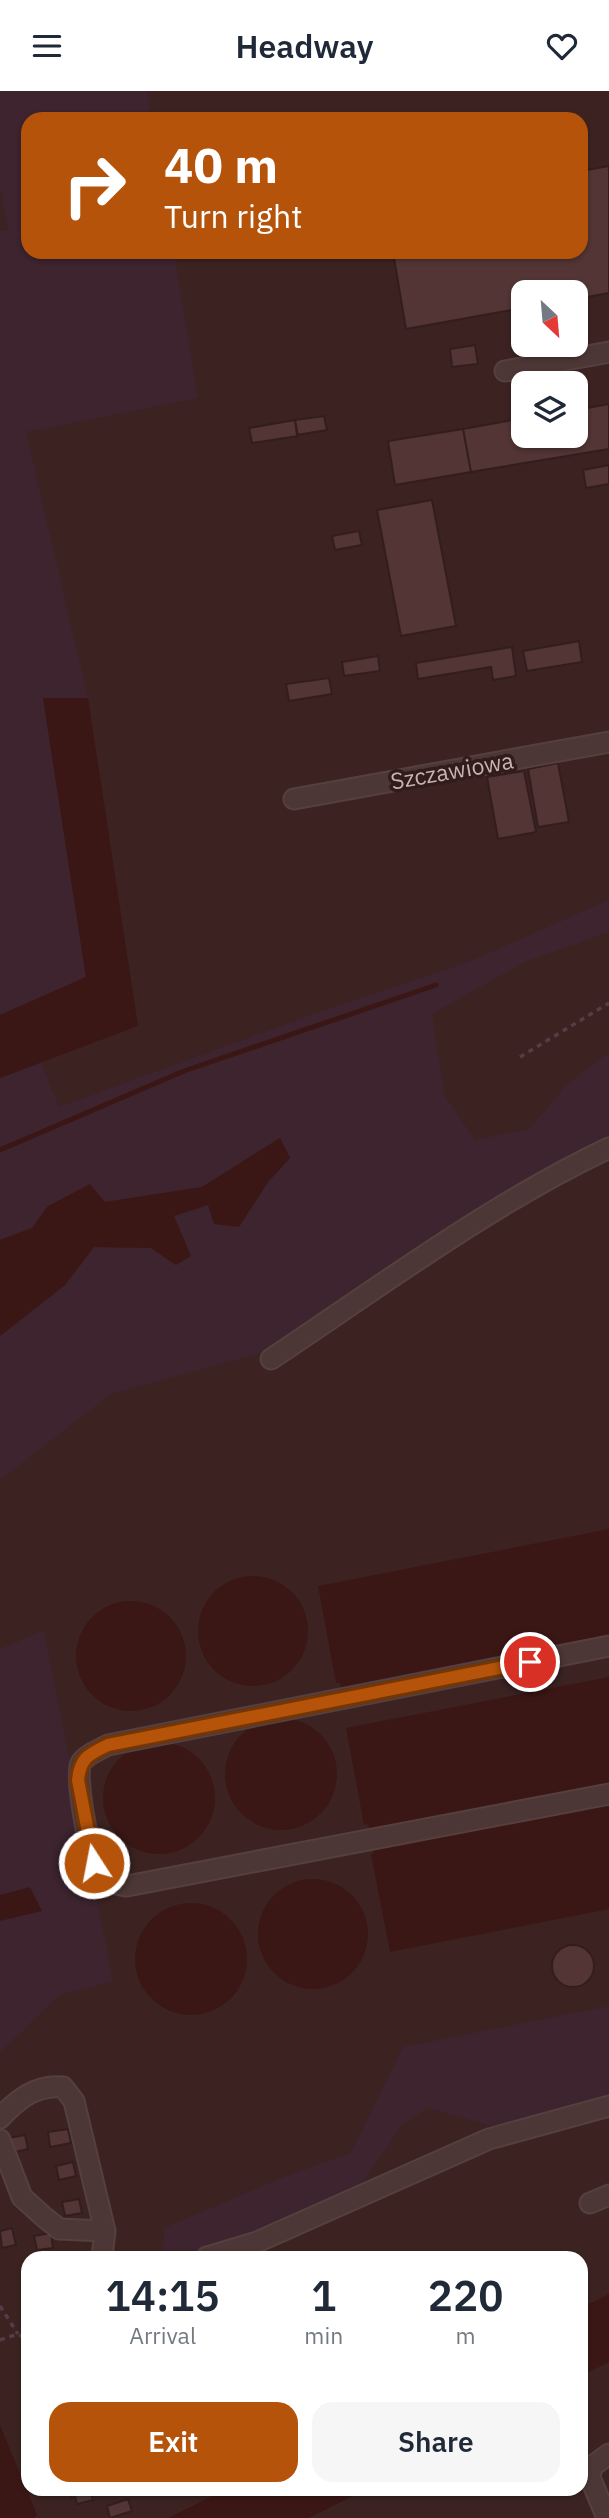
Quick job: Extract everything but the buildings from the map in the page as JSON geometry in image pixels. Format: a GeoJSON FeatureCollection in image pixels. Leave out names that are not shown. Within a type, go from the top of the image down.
{"type":"FeatureCollection","features":[{"type":"Feature","properties":{"kind":"lane"},"geometry":{"type":"LineString","coordinates":[[505,371],[609,352]]}},
{"type":"Feature","properties":{"kind":"lane","name":"Szczawiowa"},"geometry":{"type":"LineString","coordinates":[[294,799],[609,742]]}},
{"type":"Feature","properties":{"kind":"lane"},"geometry":{"type":"LineString","coordinates":[[271,1359],[517,1196],[562,1170],[609,1148]]}},
{"type":"Feature","properties":{"kind":"lane"},"geometry":{"type":"LineString","coordinates":[[609,1646],[108,1745],[82,1762],[78,1780],[97,1870],[103,1878],[114,1884],[127,1885],[609,1794]]}},
{"type":"Feature","properties":{"kind":"lane"},"geometry":{"type":"LineString","coordinates":[[0,2118],[15,2102],[35,2091],[52,2086],[63,2087],[74,2101],[105,2231],[103,2251]]}},
{"type":"Feature","properties":{"kind":"lane"},"geometry":{"type":"LineString","coordinates":[[227,2251],[257,2242],[489,2139],[609,2106]]}},
{"type":"Feature","properties":{"kind":"lane"},"geometry":{"type":"LineString","coordinates":[[0,2140],[22,2197],[44,2217],[59,2229],[105,2231]]}},
{"type":"Feature","properties":{"kind":"lane"},"geometry":{"type":"LineString","coordinates":[[590,2203],[609,2195]]}},
{"type":"Feature","properties":{"kind":"lane"},"geometry":{"type":"LineString","coordinates":[[607,2518],[589,2475],[594,2465],[609,2455]]}},
{"type":"Feature","properties":{"kind":"path"},"geometry":{"type":"LineString","coordinates":[[520,1057],[609,1003]]}},
{"type":"Feature","properties":{"kind":"path"},"geometry":{"type":"LineString","coordinates":[[0,2306],[21,2336]]}},
{"type":"Feature","properties":{"kind":"path"},"geometry":{"type":"LineString","coordinates":[[0,2340],[18,2334]]}},
{"type":"Feature","properties":{"kind":"shaded area"},"geometry":{"type":"Polygon","coordinates":[[[0,91],[147,91],[151,112],[21,112],[21,259],[175,259],[198,398],[26,432],[88,698],[43,698],[86,977],[0,1015],[0,231],[8,230],[0,187],[0,91]]]}},
{"type":"Feature","properties":{"kind":"shaded area"},"geometry":{"type":"Polygon","coordinates":[[[43,698],[88,698],[138,1026],[0,1078],[0,1015],[86,977],[43,698]]]}},
{"type":"Feature","properties":{"kind":"shaded area"},"geometry":{"type":"Polygon","coordinates":[[[609,900],[609,932],[525,962],[432,1014],[444,1094],[475,1140],[529,1129],[568,1083],[609,1053],[609,1137],[573,1153],[366,1281],[258,1354],[111,1394],[0,1480],[0,1336],[65,1285],[94,1247],[151,1248],[176,1265],[190,1257],[174,1216],[209,1205],[239,1226],[268,1182],[290,1158],[280,1138],[202,1187],[105,1202],[48,1206],[32,1228],[0,1240],[0,1078],[41,1063],[59,1107],[308,1016],[468,962],[609,900]]]}},
{"type":"Feature","properties":{"kind":"shaded area"},"geometry":{"type":"Polygon","coordinates":[[[280,1138],[290,1158],[268,1182],[239,1227],[214,1224],[208,1205],[174,1216],[191,1256],[176,1265],[151,1248],[94,1247],[65,1285],[0,1336],[0,1240],[32,1228],[48,1206],[90,1184],[105,1202],[202,1187],[280,1138]]]}},
{"type":"Feature","properties":{"kind":"shaded area"},"geometry":{"type":"Polygon","coordinates":[[[609,1529],[609,1636],[341,1689],[340,1683],[336,1683],[318,1586],[609,1529]]]}},
{"type":"Feature","properties":{"kind":"shaded area"},"geometry":{"type":"Polygon","coordinates":[[[253,1576],[274,1580],[292,1592],[304,1610],[308,1631],[304,1652],[292,1670],[274,1682],[253,1686],[232,1682],[214,1670],[202,1652],[198,1631],[202,1610],[214,1592],[232,1580],[253,1576]]]}},
{"type":"Feature","properties":{"kind":"shaded area"},"geometry":{"type":"Polygon","coordinates":[[[131,1601],[152,1605],[170,1617],[182,1635],[186,1656],[182,1677],[170,1695],[152,1707],[131,1711],[110,1707],[92,1695],[80,1677],[76,1656],[80,1635],[92,1617],[110,1605],[131,1601]]]}},
{"type":"Feature","properties":{"kind":"shaded area"},"geometry":{"type":"Polygon","coordinates":[[[44,1630],[113,1981],[59,1995],[0,2053],[0,1649],[44,1630]]]}},
{"type":"Feature","properties":{"kind":"shaded area"},"geometry":{"type":"Polygon","coordinates":[[[609,1677],[609,1784],[370,1831],[368,1824],[364,1825],[346,1728],[609,1677]]]}},
{"type":"Feature","properties":{"kind":"shaded area"},"geometry":{"type":"Polygon","coordinates":[[[281,1718],[302,1723],[320,1735],[332,1753],[337,1774],[332,1795],[320,1813],[302,1825],[281,1830],[260,1825],[242,1813],[230,1795],[225,1774],[230,1753],[242,1735],[260,1723],[281,1718]]]}},
{"type":"Feature","properties":{"kind":"shaded area"},"geometry":{"type":"Polygon","coordinates":[[[159,1742],[180,1747],[198,1759],[210,1777],[215,1798],[210,1819],[198,1837],[180,1849],[159,1854],[138,1849],[120,1837],[108,1819],[103,1798],[108,1777],[120,1759],[138,1747],[159,1742]]]}},
{"type":"Feature","properties":{"kind":"shaded area"},"geometry":{"type":"Polygon","coordinates":[[[609,1801],[609,1909],[390,1952],[371,1854],[374,1853],[373,1847],[609,1801]]]}},
{"type":"Feature","properties":{"kind":"shaded area"},"geometry":{"type":"Polygon","coordinates":[[[313,1879],[334,1883],[352,1895],[364,1913],[368,1934],[364,1955],[352,1973],[334,1985],[313,1989],[292,1985],[274,1973],[262,1955],[258,1934],[262,1913],[274,1895],[292,1883],[313,1879]]]}},
{"type":"Feature","properties":{"kind":"shaded area"},"geometry":{"type":"Polygon","coordinates":[[[30,1887],[42,1911],[0,1921],[0,1895],[30,1887]]]}},
{"type":"Feature","properties":{"kind":"shaded area"},"geometry":{"type":"Polygon","coordinates":[[[191,1903],[212,1908],[230,1920],[242,1938],[247,1959],[242,1980],[230,1998],[212,2010],[191,2015],[170,2010],[152,1998],[140,1980],[135,1959],[140,1938],[152,1920],[170,1908],[191,1903]]]}},
{"type":"Feature","properties":{"kind":"shaded area"},"geometry":{"type":"Polygon","coordinates":[[[609,2006],[609,2098],[495,2127],[428,2108],[401,2126],[361,2185],[210,2250],[163,2250],[164,2228],[286,2176],[351,2153],[403,2047],[609,2006]]]}},
{"type":"Feature","properties":{"kind":"shaded area"},"geometry":{"type":"Polygon","coordinates":[[[609,2294],[609,2362],[588,2372],[588,2304],[609,2294]]]}},
{"type":"Feature","properties":{"kind":"shaded area"},"geometry":{"type":"Polygon","coordinates":[[[0,2425],[21,2476],[21,2496],[29,2496],[37,2515],[34,2518],[0,2518],[0,2425]]]}},
{"type":"Feature","properties":{"kind":"shaded area"},"geometry":{"type":"Polygon","coordinates":[[[213,2496],[352,2496],[309,2518],[168,2518],[213,2496]]]}},
{"type":"Feature","properties":{"kind":"waterway"},"geometry":{"type":"LineString","coordinates":[[0,1150],[184,1071],[436,985]]}},
{"type":"Feature","properties":{"kind":"route"},"geometry":{"type":"LineString","coordinates":[[94,1863],[78,1780],[79,1770],[82,1762],[92,1753],[108,1745],[530,1662]]}}]}
